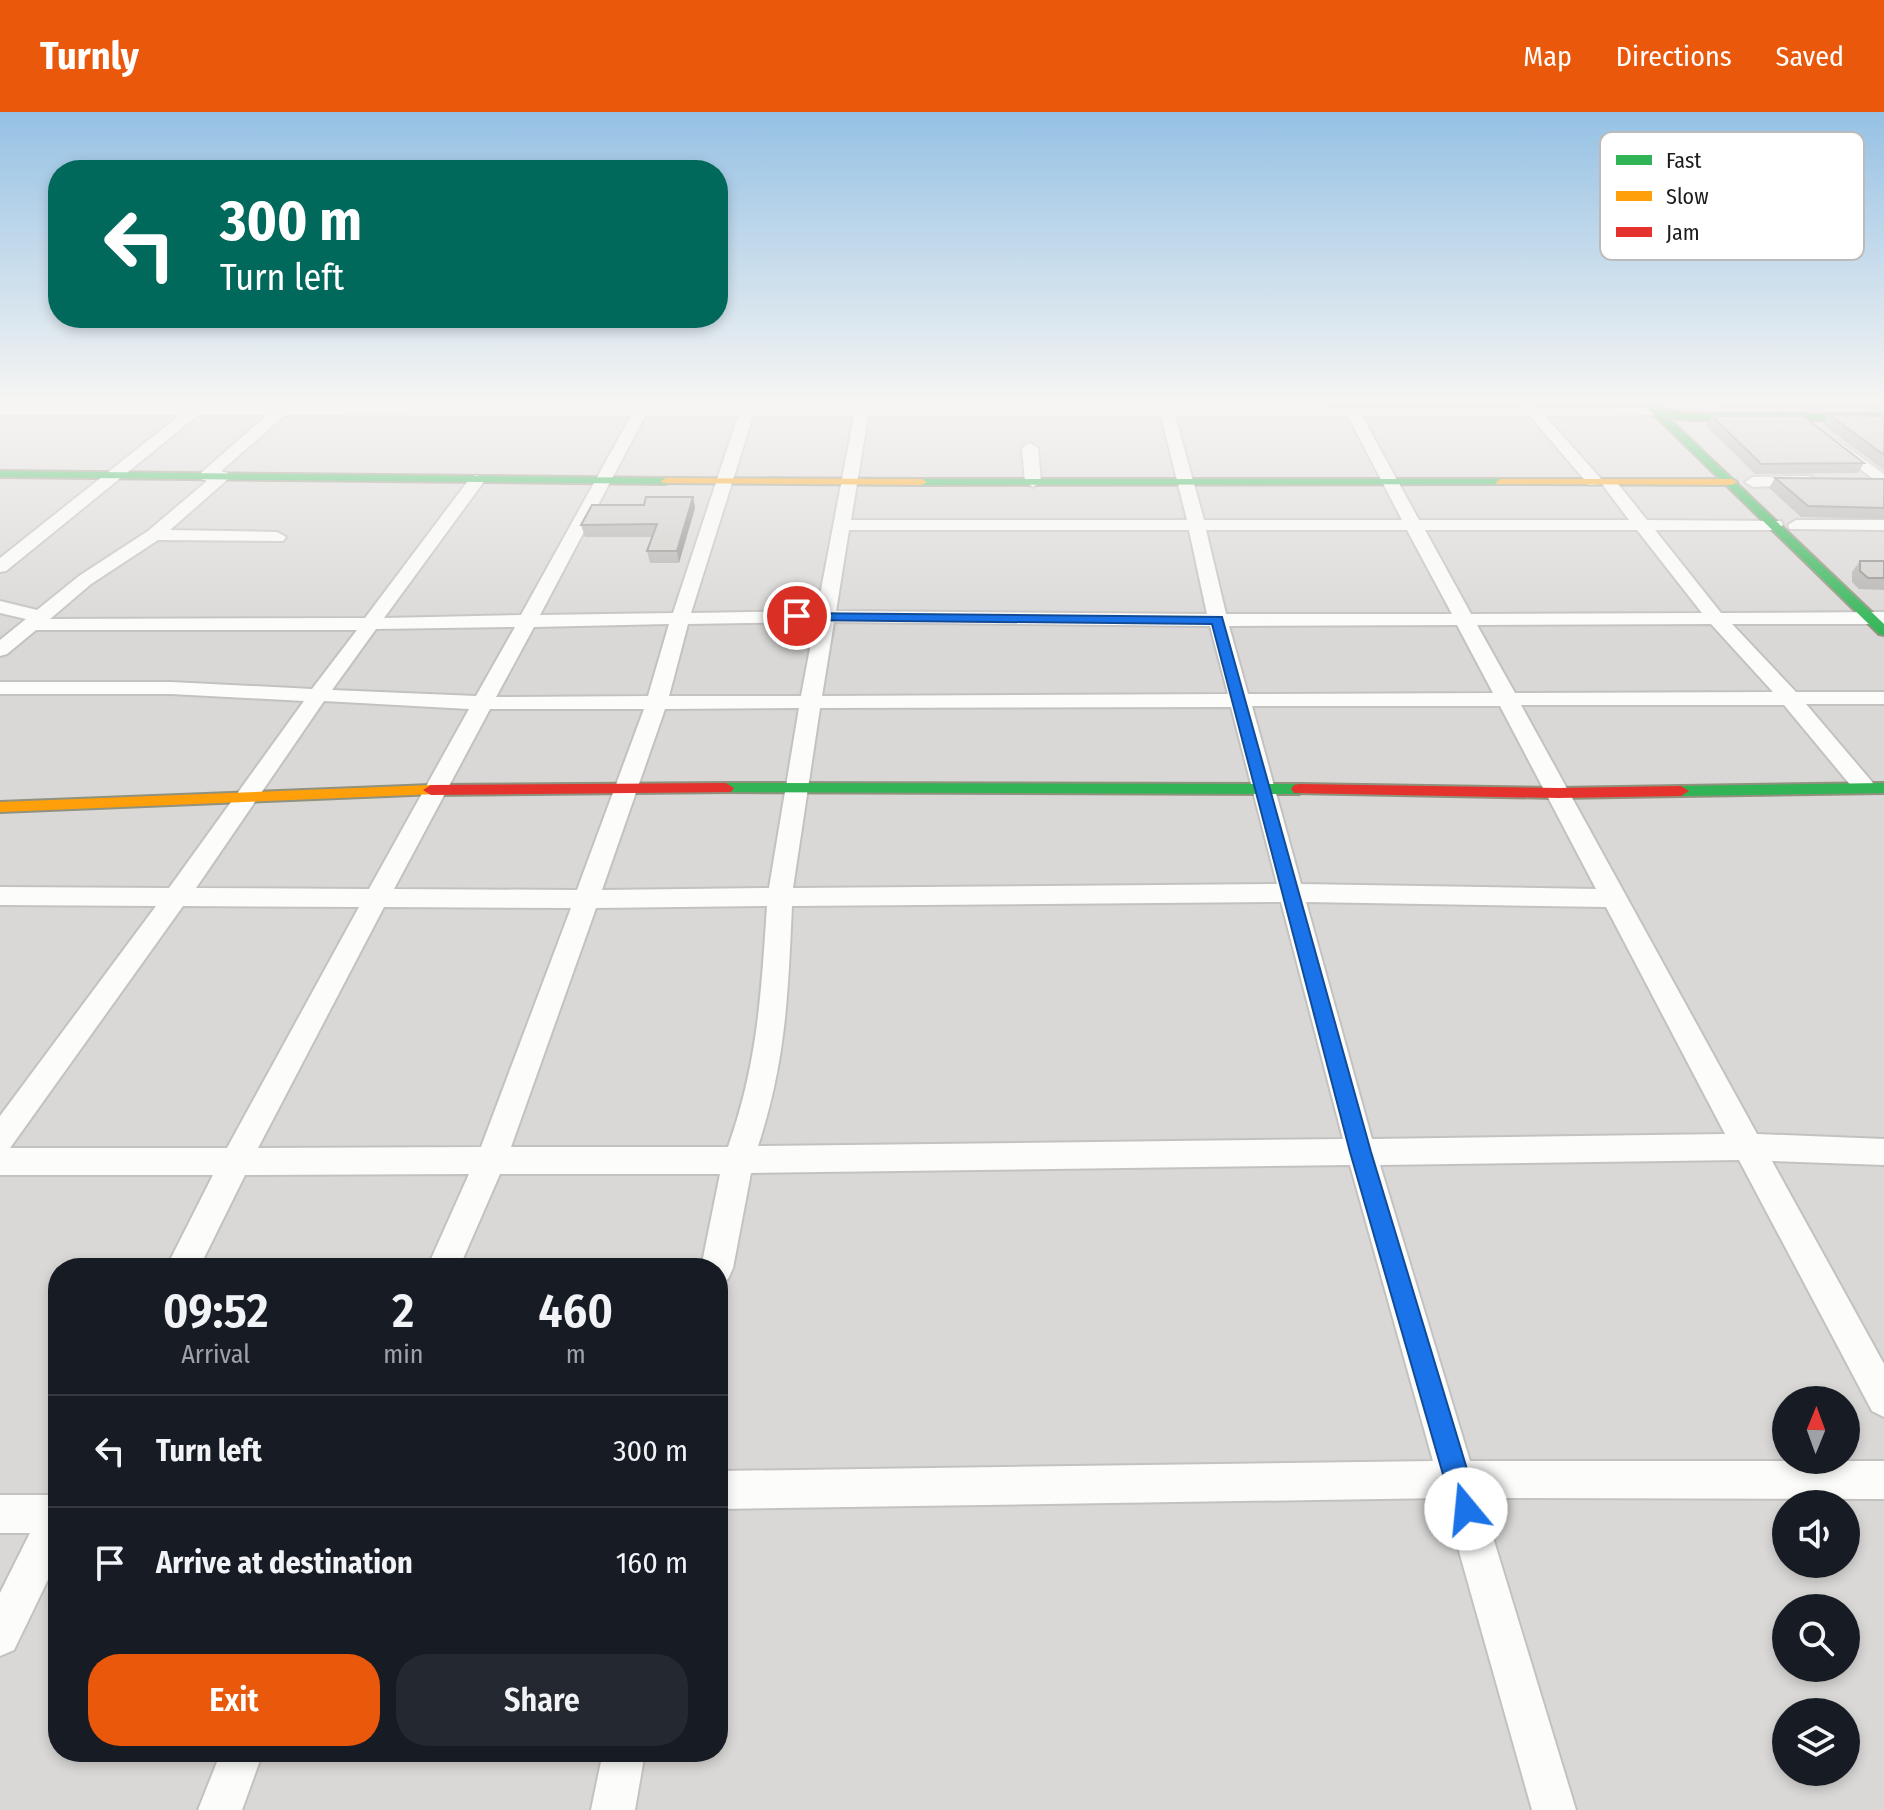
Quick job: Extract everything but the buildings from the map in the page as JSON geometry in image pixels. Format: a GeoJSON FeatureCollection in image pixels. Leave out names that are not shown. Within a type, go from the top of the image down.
{"type":"FeatureCollection","features":[{"type":"Feature","properties":{"kind":"street"},"geometry":{"type":"LineString","coordinates":[[0,567],[29,540],[108,478]]}},
{"type":"Feature","properties":{"kind":"street"},"geometry":{"type":"LineString","coordinates":[[0,650],[85,580],[154,535],[212,478]]}},
{"type":"Feature","properties":{"kind":"street"},"geometry":{"type":"LineString","coordinates":[[361,478],[724,482],[1732,482]]}},
{"type":"Feature","properties":{"kind":"street"},"geometry":{"type":"LineString","coordinates":[[187,1258],[236,1159],[435,790],[608,478]]}},
{"type":"Feature","properties":{"kind":"street"},"geometry":{"type":"LineString","coordinates":[[447,1258],[491,1160],[627,788],[725,478]]}},
{"type":"Feature","properties":{"kind":"street"},"geometry":{"type":"LineString","coordinates":[[719,1258],[738,1160],[760,1096],[772,1031],[780,895],[795,789],[852,478]]}},
{"type":"Feature","properties":{"kind":"street"},"geometry":{"type":"LineString","coordinates":[[1186,478],[1218,620],[1361,1152],[1554,1810]]}},
{"type":"Feature","properties":{"kind":"street"},"geometry":{"type":"LineString","coordinates":[[1389,478],[1884,1398]]}},
{"type":"Feature","properties":{"kind":"street"},"geometry":{"type":"LineString","coordinates":[[1598,478],[1641,525],[1715,617],[1874,788]]}},
{"type":"Feature","properties":{"kind":"street"},"geometry":{"type":"LineString","coordinates":[[1728,478],[1775,525],[1881,619]]}},
{"type":"Feature","properties":{"kind":"street"},"geometry":{"type":"LineString","coordinates":[[1749,478],[1881,619]]}},
{"type":"Feature","properties":{"kind":"street"},"geometry":{"type":"LineString","coordinates":[[0,1139],[248,798],[317,696],[477,480]]}},
{"type":"Feature","properties":{"kind":"street"},"geometry":{"type":"LineString","coordinates":[[1852,480],[1883,481]]}},
{"type":"Feature","properties":{"kind":"street"},"geometry":{"type":"LineString","coordinates":[[1753,482],[1824,481]]}},
{"type":"Feature","properties":{"kind":"street"},"geometry":{"type":"LineString","coordinates":[[842,525],[1775,525]]}},
{"type":"Feature","properties":{"kind":"street"},"geometry":{"type":"LineString","coordinates":[[1796,525],[1884,525]]}},
{"type":"Feature","properties":{"kind":"street"},"geometry":{"type":"LineString","coordinates":[[154,535],[277,537]]}},
{"type":"Feature","properties":{"kind":"street"},"geometry":{"type":"LineString","coordinates":[[0,540],[29,540]]}},
{"type":"Feature","properties":{"kind":"street"},"geometry":{"type":"LineString","coordinates":[[0,607],[34,620],[228,626],[375,621],[527,622],[681,616],[1218,620],[1881,619]]}},
{"type":"Feature","properties":{"kind":"street"},"geometry":{"type":"LineString","coordinates":[[0,688],[171,688],[483,703],[1884,698]]}},
{"type":"Feature","properties":{"kind":"street"},"geometry":{"type":"LineString","coordinates":[[0,807],[435,790],[627,788],[1265,788],[1558,793],[1874,788]]}},
{"type":"Feature","properties":{"kind":"street"},"geometry":{"type":"LineString","coordinates":[[0,896],[586,899],[1292,893],[1614,898]]}},
{"type":"Feature","properties":{"kind":"street"},"geometry":{"type":"LineString","coordinates":[[0,1162],[738,1160],[1747,1147],[1884,1152]]}},
{"type":"Feature","properties":{"kind":"street"},"geometry":{"type":"LineString","coordinates":[[728,1490],[1457,1479],[1884,1480]]}},
{"type":"Feature","properties":{"kind":"street"},"geometry":{"type":"LineString","coordinates":[[0,1514],[48,1516]]}},
{"type":"Feature","properties":{"kind":"street"},"geometry":{"type":"LineString","coordinates":[[0,1636],[48,1537]]}},
{"type":"Feature","properties":{"kind":"street"},"geometry":{"type":"LineString","coordinates":[[220,1810],[238,1762]]}},
{"type":"Feature","properties":{"kind":"street"},"geometry":{"type":"LineString","coordinates":[[613,1810],[622,1762]]}},
{"type":"Feature","properties":{"kind":"shaded area"},"geometry":{"type":"Polygon","coordinates":[[[0,478],[1884,478],[1884,1810],[0,1810],[0,478]]]}},
{"type":"Feature","properties":{"kind":"traffic: fast"},"geometry":{"type":"LineString","coordinates":[[403,478],[666,481]]}},
{"type":"Feature","properties":{"kind":"traffic: fast"},"geometry":{"type":"LineString","coordinates":[[1725,478],[1884,631]]}},
{"type":"Feature","properties":{"kind":"traffic: fast"},"geometry":{"type":"LineString","coordinates":[[922,482],[1501,482]]}},
{"type":"Feature","properties":{"kind":"traffic: fast"},"geometry":{"type":"LineString","coordinates":[[726,788],[1299,789]]}},
{"type":"Feature","properties":{"kind":"traffic: fast"},"geometry":{"type":"LineString","coordinates":[[1681,791],[1884,788]]}},
{"type":"Feature","properties":{"kind":"traffic: slow"},"geometry":{"type":"LineString","coordinates":[[666,481],[922,482]]}},
{"type":"Feature","properties":{"kind":"traffic: slow"},"geometry":{"type":"LineString","coordinates":[[1501,482],[1732,482]]}},
{"type":"Feature","properties":{"kind":"traffic: slow"},"geometry":{"type":"LineString","coordinates":[[0,807],[431,790]]}},
{"type":"Feature","properties":{"kind":"traffic: jam"},"geometry":{"type":"LineString","coordinates":[[431,790],[726,788]]}},
{"type":"Feature","properties":{"kind":"traffic: jam"},"geometry":{"type":"LineString","coordinates":[[1299,789],[1558,793],[1681,791]]}},
{"type":"Feature","properties":{"kind":"route"},"geometry":{"type":"LineString","coordinates":[[797,616],[1218,620],[1361,1152],[1466,1509]]}}]}
